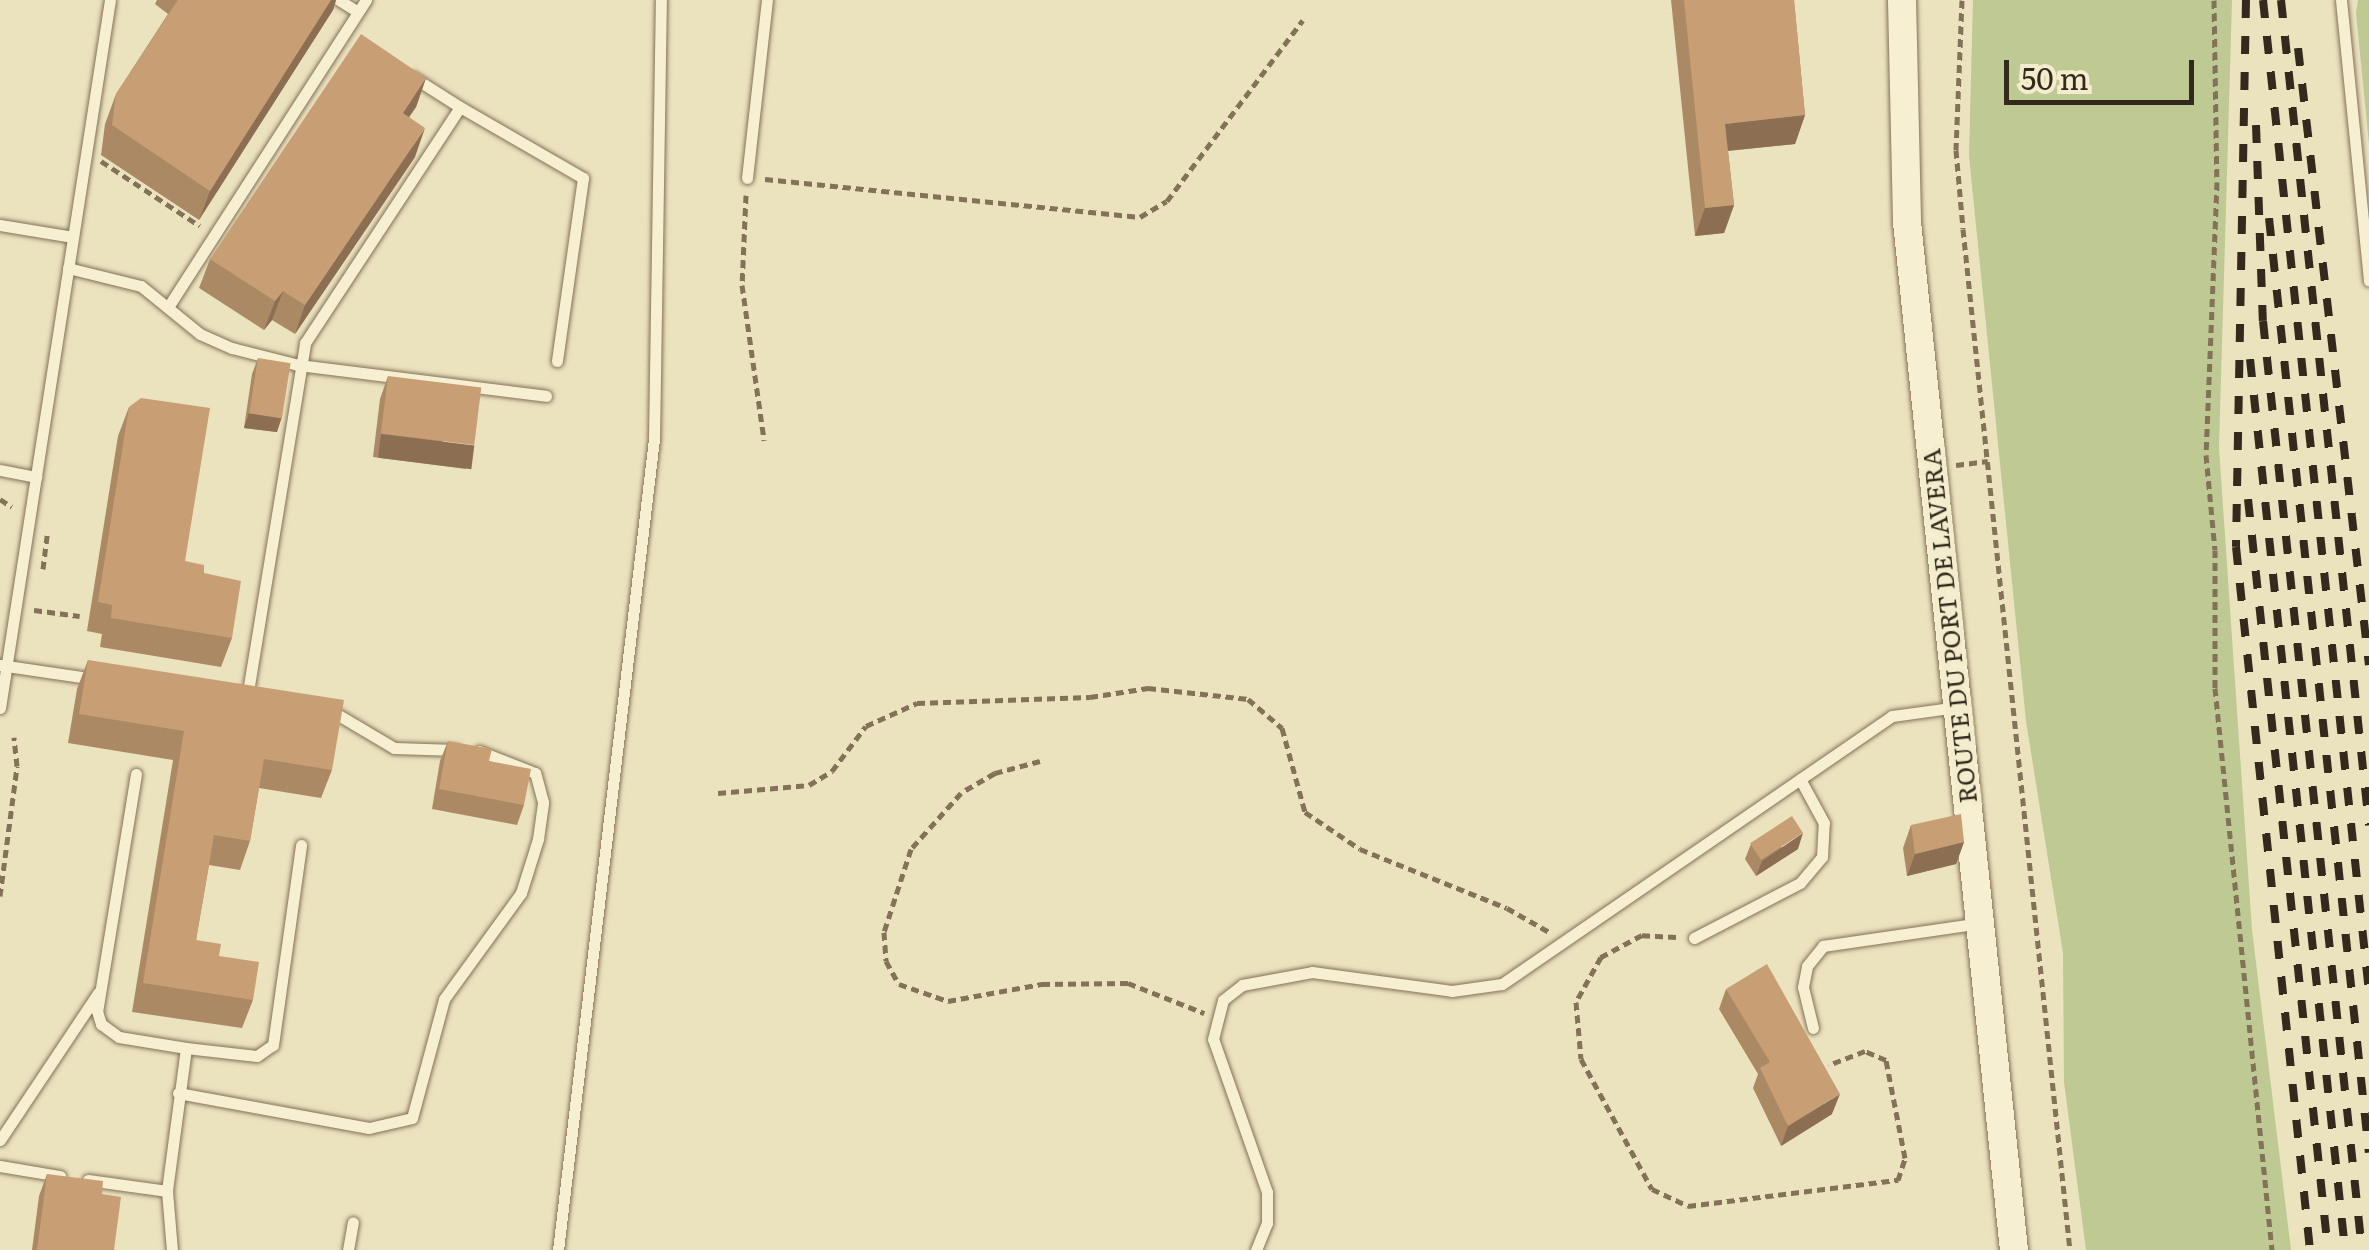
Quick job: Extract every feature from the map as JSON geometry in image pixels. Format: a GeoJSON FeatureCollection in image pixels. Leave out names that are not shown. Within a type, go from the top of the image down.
{"type":"FeatureCollection","features":[{"type":"Feature","properties":{"kind":"street","name":"ROUTE DU PORT DE LAVERA"},"geometry":{"type":"LineString","coordinates":[[1902,0],[1907,222],[2014,1250]]}},
{"type":"Feature","properties":{"kind":"lane"},"geometry":{"type":"LineString","coordinates":[[0,708],[3,666],[110,0]]}},
{"type":"Feature","properties":{"kind":"lane"},"geometry":{"type":"LineString","coordinates":[[340,0],[358,12]]}},
{"type":"Feature","properties":{"kind":"lane"},"geometry":{"type":"LineString","coordinates":[[170,304],[366,0]]}},
{"type":"Feature","properties":{"kind":"lane"},"geometry":{"type":"LineString","coordinates":[[558,1250],[654,440],[660,0]]}},
{"type":"Feature","properties":{"kind":"lane"},"geometry":{"type":"LineString","coordinates":[[747,178],[767,0]]}},
{"type":"Feature","properties":{"kind":"lane"},"geometry":{"type":"LineString","coordinates":[[2342,0],[2369,281]]}},
{"type":"Feature","properties":{"kind":"lane"},"geometry":{"type":"LineString","coordinates":[[345,32],[361,43]]}},
{"type":"Feature","properties":{"kind":"lane"},"geometry":{"type":"LineString","coordinates":[[394,64],[583,178],[557,362]]}},
{"type":"Feature","properties":{"kind":"lane"},"geometry":{"type":"LineString","coordinates":[[247,698],[298,364],[305,343],[460,107]]}},
{"type":"Feature","properties":{"kind":"lane"},"geometry":{"type":"LineString","coordinates":[[0,225],[73,237]]}},
{"type":"Feature","properties":{"kind":"lane"},"geometry":{"type":"LineString","coordinates":[[68,268],[141,286],[216,342],[298,364],[546,396]]}},
{"type":"Feature","properties":{"kind":"lane"},"geometry":{"type":"LineString","coordinates":[[2,469],[36,477]]}},
{"type":"Feature","properties":{"kind":"lane"},"geometry":{"type":"LineString","coordinates":[[3,666],[112,682]]}},
{"type":"Feature","properties":{"kind":"lane"},"geometry":{"type":"LineString","coordinates":[[228,696],[263,700]]}},
{"type":"Feature","properties":{"kind":"lane"},"geometry":{"type":"LineString","coordinates":[[178,1093],[369,1128],[412,1118],[444,999],[529,877],[543,802],[535,773],[483,752],[394,748],[336,712],[310,706]]}},
{"type":"Feature","properties":{"kind":"lane"},"geometry":{"type":"LineString","coordinates":[[1256,1250],[1267,1223],[1267,1192],[1218,1058],[1216,1018],[1222,1000],[1242,985],[1270,976],[1312,972],[1452,991],[1502,984],[1892,716],[1958,707]]}},
{"type":"Feature","properties":{"kind":"lane"},"geometry":{"type":"LineString","coordinates":[[136,774],[96,1011],[108,1033],[256,1056],[273,1045],[301,846]]}},
{"type":"Feature","properties":{"kind":"lane"},"geometry":{"type":"LineString","coordinates":[[1694,938],[1800,882],[1822,858],[1824,823],[1800,780]]}},
{"type":"Feature","properties":{"kind":"lane"},"geometry":{"type":"LineString","coordinates":[[1813,1028],[1803,986],[1814,952],[1824,946],[1980,924]]}},
{"type":"Feature","properties":{"kind":"lane"},"geometry":{"type":"LineString","coordinates":[[0,1140],[100,990]]}},
{"type":"Feature","properties":{"kind":"lane"},"geometry":{"type":"LineString","coordinates":[[172,1250],[168,1191],[186,1048]]}},
{"type":"Feature","properties":{"kind":"lane"},"geometry":{"type":"LineString","coordinates":[[0,1166],[168,1191]]}},
{"type":"Feature","properties":{"kind":"lane"},"geometry":{"type":"LineString","coordinates":[[348,1250],[352,1222]]}},
{"type":"Feature","properties":{"kind":"path"},"geometry":{"type":"LineString","coordinates":[[1962,0],[1959,190],[2070,1250]]}},
{"type":"Feature","properties":{"kind":"path"},"geometry":{"type":"LineString","coordinates":[[2214,0],[2218,182],[2206,455],[2216,550],[2215,688],[2272,1250]]}},
{"type":"Feature","properties":{"kind":"path"},"geometry":{"type":"LineString","coordinates":[[764,440],[751,381],[742,285],[747,178],[1140,216],[1166,201],[1303,20]]}},
{"type":"Feature","properties":{"kind":"path"},"geometry":{"type":"LineString","coordinates":[[94,150],[98,158],[202,227]]}},
{"type":"Feature","properties":{"kind":"path"},"geometry":{"type":"LineString","coordinates":[[28,628],[31,610],[80,616]]}},
{"type":"Feature","properties":{"kind":"path"},"geometry":{"type":"LineString","coordinates":[[718,793],[810,785],[832,772],[866,726],[917,703],[1090,697],[1148,688],[1248,699],[1282,728],[1306,812],[1360,848],[1507,908],[1564,942]]}},
{"type":"Feature","properties":{"kind":"path"},"geometry":{"type":"LineString","coordinates":[[0,896],[17,766],[14,737]]}},
{"type":"Feature","properties":{"kind":"path"},"geometry":{"type":"LineString","coordinates":[[1040,761],[996,773],[962,793],[911,849],[884,932],[886,961],[899,984],[948,1000],[1042,984],[1128,983],[1216,1018]]}},
{"type":"Feature","properties":{"kind":"path"},"geometry":{"type":"LineString","coordinates":[[1694,938],[1642,934],[1601,956],[1576,1002],[1580,1059],[1652,1189],[1688,1206],[1898,1180],[1904,1158],[1886,1060],[1866,1051],[1830,1065]]}},
{"type":"Feature","properties":{"kind":"green space"},"geometry":{"type":"Polygon","coordinates":[[[1973,0],[2232,0],[2219,448],[2252,930],[2291,1250],[2086,1250],[2064,1082],[2063,953],[2026,721],[1969,156],[1973,0]]]}},
{"type":"Feature","properties":{"kind":"green space"},"geometry":{"type":"Polygon","coordinates":[[[2358,0],[2369,0],[2369,144],[2356,13],[2358,0]]]}},
{"type":"Feature","properties":{"kind":"building"},"geometry":{"type":"Polygon","coordinates":[[[178,0],[331,0],[210,191],[112,125],[116,94],[178,0]]]}},
{"type":"Feature","properties":{"kind":"building"},"geometry":{"type":"Polygon","coordinates":[[[1684,0],[1794,0],[1805,115],[1725,124],[1734,205],[1705,208],[1684,0]]]}},
{"type":"Feature","properties":{"kind":"building"},"geometry":{"type":"Polygon","coordinates":[[[361,34],[426,78],[403,113],[425,128],[305,305],[283,291],[275,301],[210,259],[361,34]]]}},
{"type":"Feature","properties":{"kind":"building"},"geometry":{"type":"Polygon","coordinates":[[[258,358],[291,363],[282,418],[249,413],[258,358]]]}},
{"type":"Feature","properties":{"kind":"building"},"geometry":{"type":"Polygon","coordinates":[[[388,376],[481,387],[474,445],[381,434],[388,376]]]}},
{"type":"Feature","properties":{"kind":"building"},"geometry":{"type":"Polygon","coordinates":[[[141,398],[210,408],[185,561],[204,565],[204,573],[241,581],[232,638],[111,618],[112,605],[98,602],[129,407],[141,398]]]}},
{"type":"Feature","properties":{"kind":"building"},"geometry":{"type":"Polygon","coordinates":[[[88,660],[344,700],[332,770],[264,759],[250,841],[214,835],[196,940],[221,944],[219,956],[259,962],[253,1000],[143,983],[184,731],[79,714],[88,660]]]}},
{"type":"Feature","properties":{"kind":"building"},"geometry":{"type":"Polygon","coordinates":[[[448,741],[492,749],[489,761],[531,769],[524,805],[439,789],[448,741]]]}},
{"type":"Feature","properties":{"kind":"building"},"geometry":{"type":"Polygon","coordinates":[[[1961,814],[1964,842],[1915,854],[1911,825],[1961,814]]]}},
{"type":"Feature","properties":{"kind":"building"},"geometry":{"type":"Polygon","coordinates":[[[1792,816],[1803,833],[1761,860],[1750,843],[1792,816]]]}},
{"type":"Feature","properties":{"kind":"building"},"geometry":{"type":"Polygon","coordinates":[[[1767,964],[1840,1094],[1788,1126],[1760,1068],[1770,1062],[1726,989],[1767,964]]]}},
{"type":"Feature","properties":{"kind":"building"},"geometry":{"type":"Polygon","coordinates":[[[47,1174],[103,1181],[102,1194],[121,1197],[114,1250],[37,1250],[47,1174]]]}},
{"type":"Feature","properties":{"kind":"railway"},"geometry":{"type":"LineString","coordinates":[[2246,0],[2236,547],[2310,1250]]}},
{"type":"Feature","properties":{"kind":"railway"},"geometry":{"type":"LineString","coordinates":[[2263,0],[2369,992]]}},
{"type":"Feature","properties":{"kind":"railway"},"geometry":{"type":"LineString","coordinates":[[2281,0],[2369,825]]}},
{"type":"Feature","properties":{"kind":"railway"},"geometry":{"type":"LineString","coordinates":[[2298,48],[2369,665]]}},
{"type":"Feature","properties":{"kind":"railway"},"geometry":{"type":"LineString","coordinates":[[2256,125],[2263,321],[2362,1250]]}},
{"type":"Feature","properties":{"kind":"railway"},"geometry":{"type":"LineString","coordinates":[[2269,218],[2369,1153]]}},
{"type":"Feature","properties":{"kind":"railway"},"geometry":{"type":"LineString","coordinates":[[2250,359],[2345,1250]]}},
{"type":"Feature","properties":{"kind":"railway"},"geometry":{"type":"LineString","coordinates":[[2248,499],[2328,1250]]}}]}
